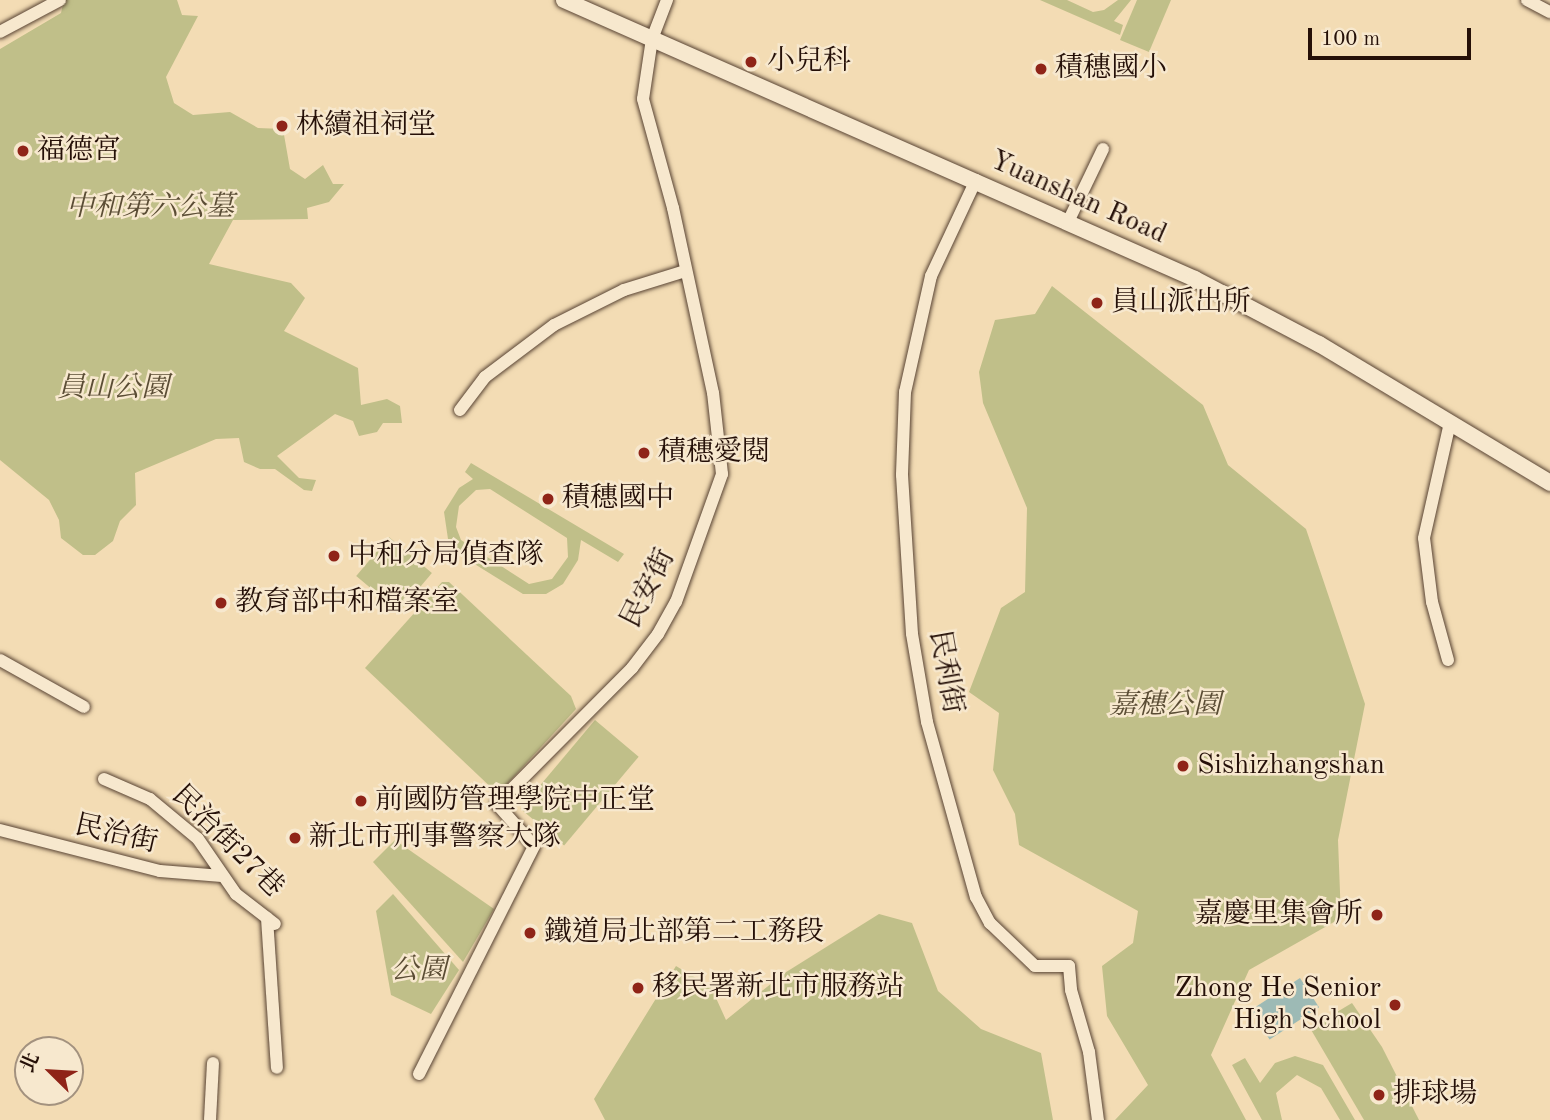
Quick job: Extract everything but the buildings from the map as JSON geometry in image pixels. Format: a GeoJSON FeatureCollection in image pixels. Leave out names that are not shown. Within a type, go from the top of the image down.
{"type":"FeatureCollection","features":[{"type":"Feature","properties":{"kind":"street"},"geometry":{"type":"LineString","coordinates":[[0,32],[60,0]]}},
{"type":"Feature","properties":{"kind":"street","name":"Yuanshan Road"},"geometry":{"type":"LineString","coordinates":[[564,0],[976,180],[1245,305],[1550,483]]}},
{"type":"Feature","properties":{"kind":"street","name":"民安街"},"geometry":{"type":"LineString","coordinates":[[419,1074],[534,846],[498,804],[632,668],[658,634],[676,602],[722,474],[713,393],[643,99],[652,39],[667,0]]}},
{"type":"Feature","properties":{"kind":"street"},"geometry":{"type":"LineString","coordinates":[[1527,0],[1550,12]]}},
{"type":"Feature","properties":{"kind":"street"},"geometry":{"type":"LineString","coordinates":[[1068,222],[1104,149]]}},
{"type":"Feature","properties":{"kind":"street","name":"民利街"},"geometry":{"type":"LineString","coordinates":[[976,180],[931,276],[905,392],[902,475],[912,634],[928,722],[976,897],[990,923],[1035,966],[1069,966],[1070,990],[1089,1052],[1098,1120]]}},
{"type":"Feature","properties":{"kind":"street"},"geometry":{"type":"LineString","coordinates":[[460,410],[485,377],[554,325],[624,290],[685,271]]}},
{"type":"Feature","properties":{"kind":"street"},"geometry":{"type":"LineString","coordinates":[[1448,660],[1432,602],[1424,538],[1450,423]]}},
{"type":"Feature","properties":{"kind":"street"},"geometry":{"type":"LineString","coordinates":[[0,660],[84,707]]}},
{"type":"Feature","properties":{"kind":"street","name":"民治街27巷"},"geometry":{"type":"LineString","coordinates":[[104,779],[150,799],[198,839],[222,876],[271,921],[277,1068]]}},
{"type":"Feature","properties":{"kind":"street","name":"民治街"},"geometry":{"type":"LineString","coordinates":[[0,830],[160,871],[222,876]]}},
{"type":"Feature","properties":{"kind":"street"},"geometry":{"type":"LineString","coordinates":[[210,1120],[213,1063]]}},
{"type":"Feature","properties":{"kind":"green space"},"geometry":{"type":"Polygon","coordinates":[[[64,0],[177,0],[182,15],[198,16],[166,77],[174,103],[193,115],[230,112],[258,128],[283,129],[290,169],[305,179],[323,165],[333,184],[344,184],[329,202],[307,208],[308,219],[233,220],[209,264],[291,283],[305,298],[284,331],[358,368],[361,405],[387,399],[400,406],[402,423],[383,423],[377,432],[359,436],[353,421],[335,414],[277,456],[299,478],[316,480],[312,491],[304,490],[275,469],[260,469],[244,462],[239,438],[216,439],[135,473],[136,505],[120,521],[113,541],[95,555],[83,555],[61,538],[59,520],[49,500],[0,460],[0,49],[61,13],[64,0]]]}},
{"type":"Feature","properties":{"kind":"green space"},"geometry":{"type":"Polygon","coordinates":[[[1040,0],[1067,0],[1093,12],[1104,10],[1118,0],[1131,0],[1114,21],[1123,25],[1120,35],[1040,0]]]}},
{"type":"Feature","properties":{"kind":"green space"},"geometry":{"type":"Polygon","coordinates":[[[1137,0],[1171,0],[1149,52],[1120,40],[1137,0]]]}},
{"type":"Feature","properties":{"kind":"green space","name":"嘉穗公園"},"geometry":{"type":"Polygon","coordinates":[[[1052,286],[1203,405],[1228,465],[1306,529],[1365,704],[1338,840],[1341,918],[1249,970],[1211,1055],[1246,1120],[1115,1120],[1148,1085],[1107,1016],[1102,966],[1133,943],[1138,911],[1019,845],[1015,814],[993,770],[999,713],[969,692],[1001,608],[1025,592],[1027,508],[983,403],[979,372],[995,320],[1035,314],[1052,286]]]}},
{"type":"Feature","properties":{"kind":"green space"},"geometry":{"type":"Polygon","coordinates":[[[471,463],[624,554],[618,562],[581,540],[578,560],[563,584],[546,594],[523,594],[452,550],[444,512],[459,488],[473,479],[465,472],[471,463]],[[490,489],[476,490],[459,506],[456,527],[461,540],[529,584],[552,579],[568,557],[567,538],[490,489]]]}},
{"type":"Feature","properties":{"kind":"green space"},"geometry":{"type":"Polygon","coordinates":[[[389,537],[432,573],[399,612],[356,576],[389,537]]]}},
{"type":"Feature","properties":{"kind":"green space"},"geometry":{"type":"Polygon","coordinates":[[[442,582],[449,582],[571,696],[576,709],[498,794],[365,668],[442,582]]]}},
{"type":"Feature","properties":{"kind":"green space"},"geometry":{"type":"Polygon","coordinates":[[[595,720],[639,757],[564,846],[520,809],[595,720]]]}},
{"type":"Feature","properties":{"kind":"green space"},"geometry":{"type":"Polygon","coordinates":[[[395,840],[494,909],[463,962],[373,862],[395,840]]]}},
{"type":"Feature","properties":{"kind":"green space","name":"公園"},"geometry":{"type":"Polygon","coordinates":[[[393,894],[459,970],[431,1014],[391,995],[376,911],[393,894]]]}},
{"type":"Feature","properties":{"kind":"green space"},"geometry":{"type":"Polygon","coordinates":[[[879,914],[912,923],[938,991],[981,1029],[1041,1053],[1053,1120],[605,1120],[594,1099],[676,966],[711,987],[726,1020],[783,974],[879,914]]]}},
{"type":"Feature","properties":{"kind":"green space"},"geometry":{"type":"Polygon","coordinates":[[[1352,1003],[1382,1047],[1419,1120],[1364,1120],[1310,1028],[1352,1003]]]}},
{"type":"Feature","properties":{"kind":"green space"},"geometry":{"type":"Polygon","coordinates":[[[1295,1056],[1323,1065],[1355,1120],[1340,1120],[1321,1088],[1297,1075],[1276,1093],[1282,1120],[1262,1120],[1232,1065],[1245,1058],[1260,1083],[1275,1063],[1295,1056]]]}},
{"type":"Feature","properties":{"kind":"water"},"geometry":{"type":"Polygon","coordinates":[[[1300,978],[1319,1007],[1270,1039],[1251,1010],[1300,978]]]}},
{"type":"Feature","properties":{"kind":"place","name":"小兒科"},"geometry":{"type":"Point","coordinates":[751,62]}},
{"type":"Feature","properties":{"kind":"place","name":"積穗國小"},"geometry":{"type":"Point","coordinates":[1041,69]}},
{"type":"Feature","properties":{"kind":"place","name":"林續祖祠堂"},"geometry":{"type":"Point","coordinates":[282,126]}},
{"type":"Feature","properties":{"kind":"place","name":"福德宮"},"geometry":{"type":"Point","coordinates":[23,151]}},
{"type":"Feature","properties":{"kind":"place","name":"員山派出所"},"geometry":{"type":"Point","coordinates":[1097,303]}},
{"type":"Feature","properties":{"kind":"place","name":"積穗愛閱"},"geometry":{"type":"Point","coordinates":[644,453]}},
{"type":"Feature","properties":{"kind":"place","name":"積穗國中"},"geometry":{"type":"Point","coordinates":[548,499]}},
{"type":"Feature","properties":{"kind":"place","name":"中和分局偵查隊"},"geometry":{"type":"Point","coordinates":[334,556]}},
{"type":"Feature","properties":{"kind":"place","name":"教育部中和檔案室"},"geometry":{"type":"Point","coordinates":[221,603]}},
{"type":"Feature","properties":{"kind":"place","name":"Sishizhangshan"},"geometry":{"type":"Point","coordinates":[1183,766]}},
{"type":"Feature","properties":{"kind":"place","name":"前國防管理學院中正堂"},"geometry":{"type":"Point","coordinates":[361,801]}},
{"type":"Feature","properties":{"kind":"place","name":"新北市刑事警察大隊"},"geometry":{"type":"Point","coordinates":[295,838]}},
{"type":"Feature","properties":{"kind":"place","name":"嘉慶里集會所"},"geometry":{"type":"Point","coordinates":[1377,915]}},
{"type":"Feature","properties":{"kind":"place","name":"鐵道局北部第二工務段"},"geometry":{"type":"Point","coordinates":[530,933]}},
{"type":"Feature","properties":{"kind":"place","name":"移民署新北市服務站"},"geometry":{"type":"Point","coordinates":[638,988]}},
{"type":"Feature","properties":{"kind":"place","name":"Zhong He Senior High School"},"geometry":{"type":"Point","coordinates":[1395,1005]}},
{"type":"Feature","properties":{"kind":"place","name":"排球場"},"geometry":{"type":"Point","coordinates":[1379,1095]}},
{"type":"Feature","properties":{"kind":"park label","name":"中和第六公墓"},"geometry":{"type":"Point","coordinates":[150,208]}},
{"type":"Feature","properties":{"kind":"park label","name":"員山公園"},"geometry":{"type":"Point","coordinates":[113,389]}}]}
